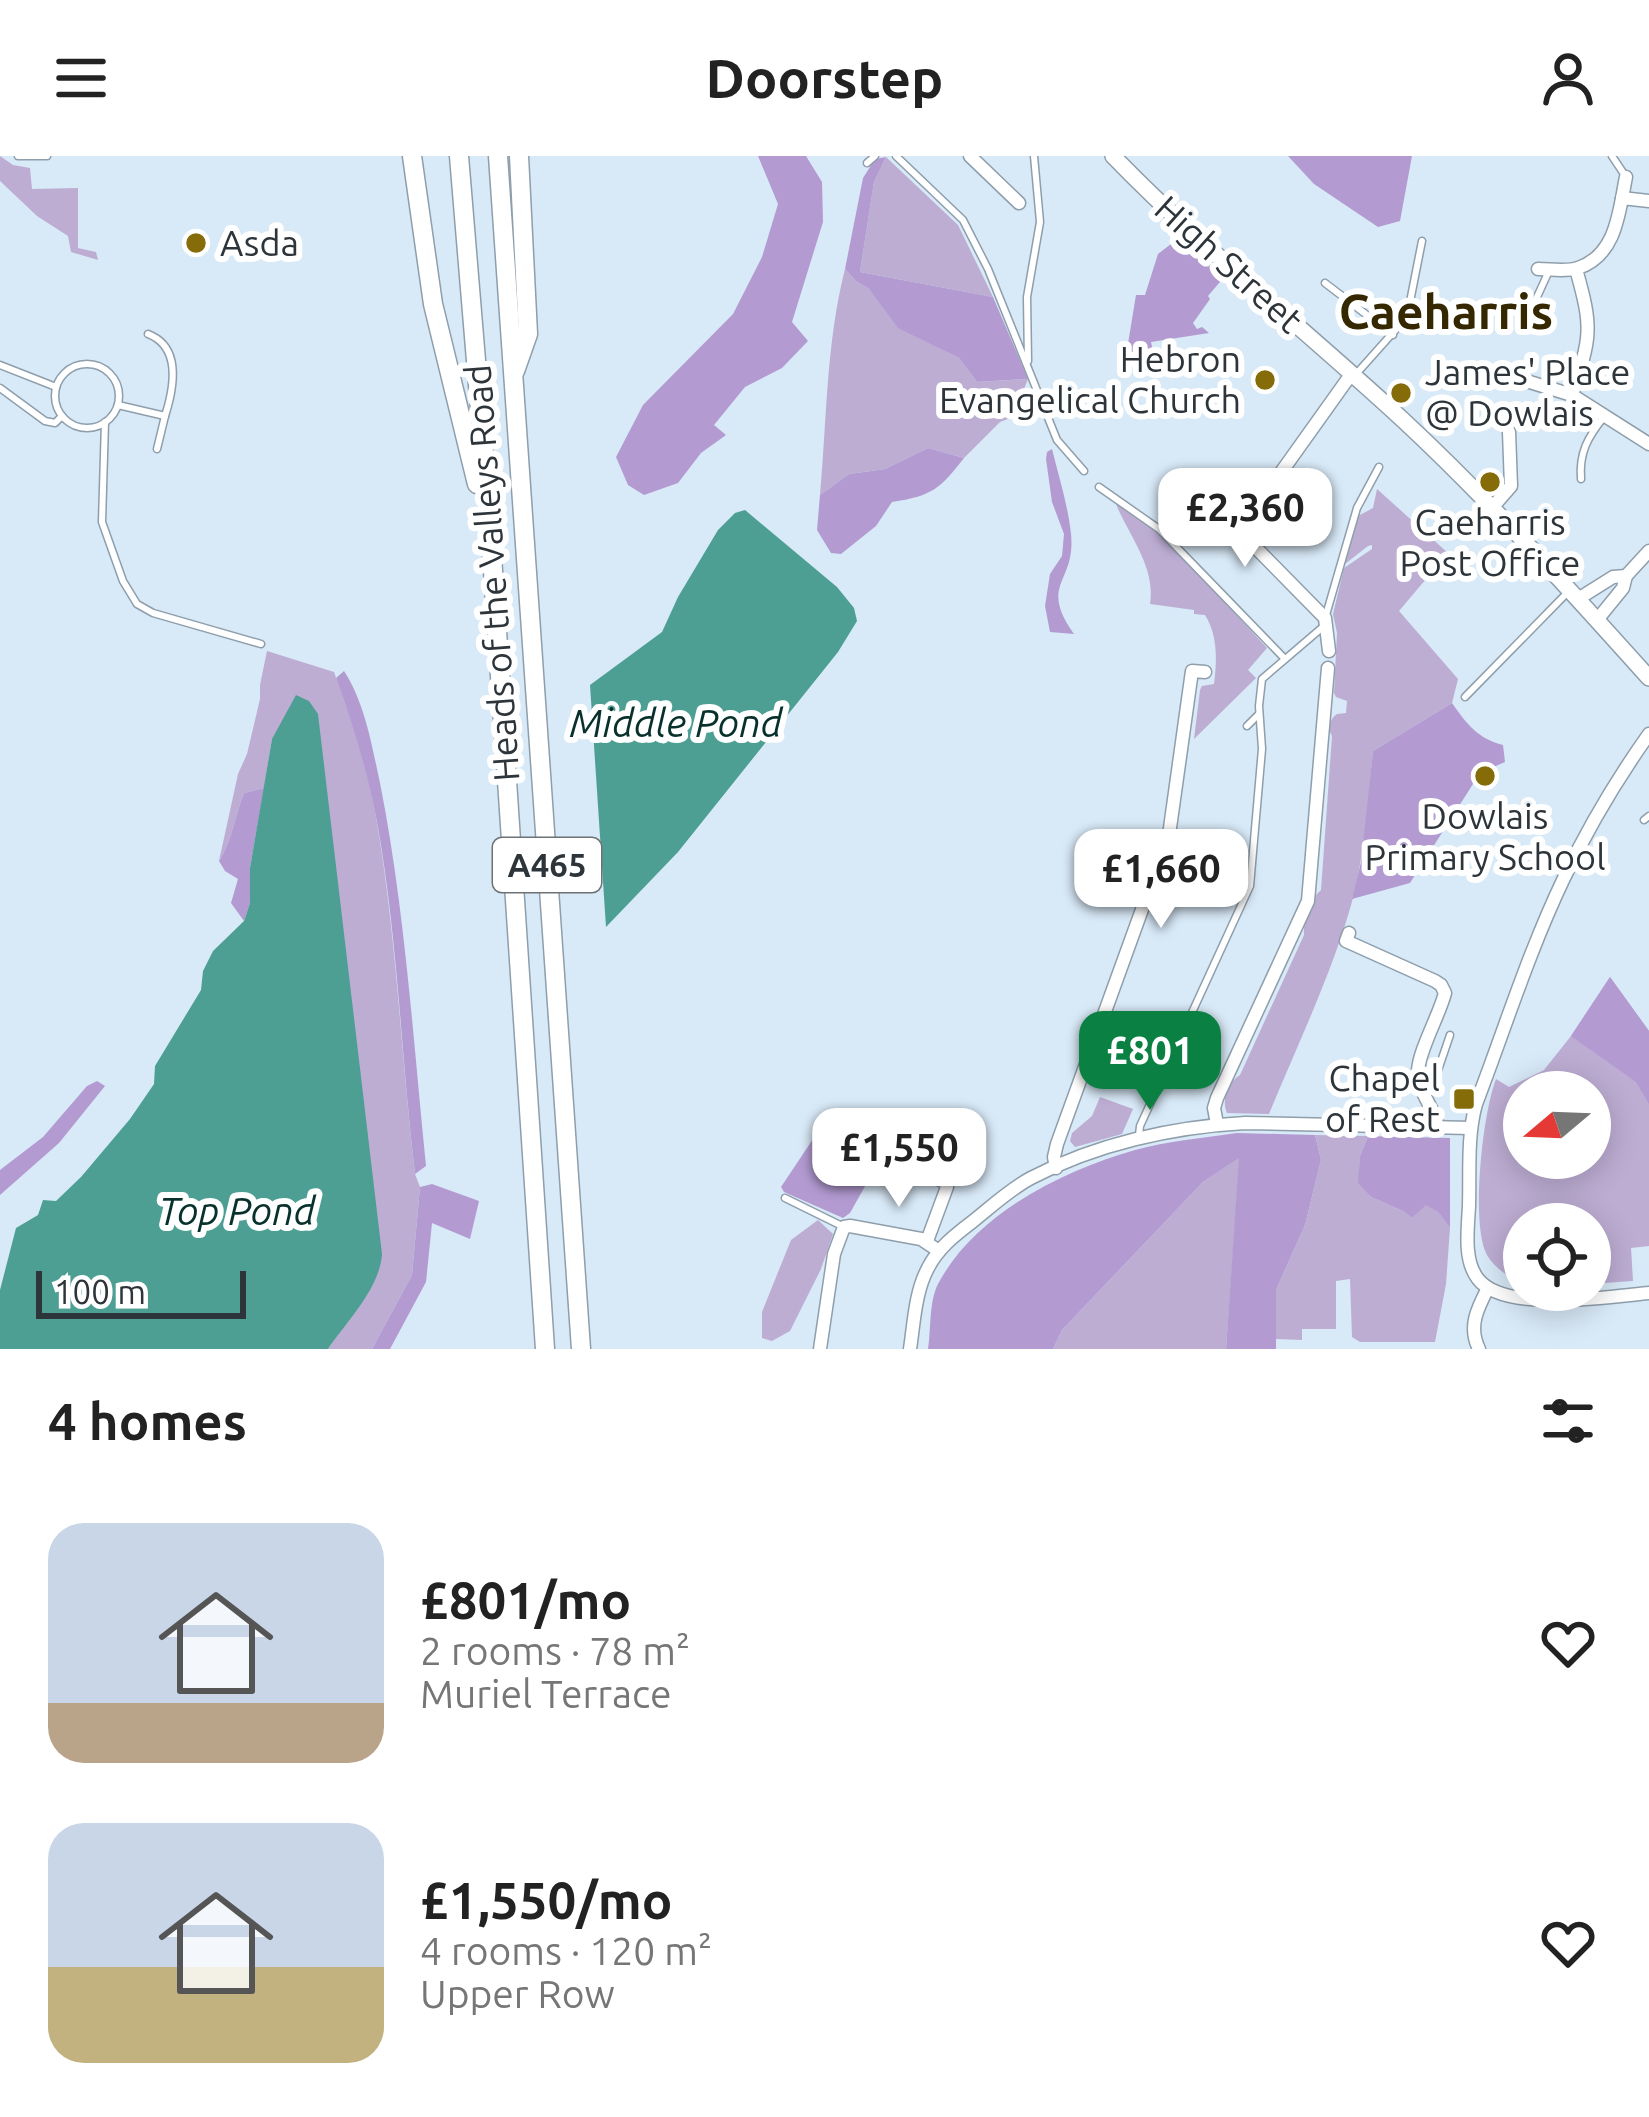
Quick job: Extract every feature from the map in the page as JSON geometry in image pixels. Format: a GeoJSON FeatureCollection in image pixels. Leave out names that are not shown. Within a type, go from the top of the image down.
{"type":"FeatureCollection","features":[{"type":"Feature","properties":{"kind":"highway"},"geometry":{"type":"LineString","coordinates":[[412,156],[433,304],[491,541]]}},
{"type":"Feature","properties":{"kind":"highway","name":"Heads of the Valleys Road"},"geometry":{"type":"LineString","coordinates":[[459,156],[491,541],[545,1349]]}},
{"type":"Feature","properties":{"kind":"highway","name":"Heads of the Valleys Road"},"geometry":{"type":"LineString","coordinates":[[498,156],[581,1349]]}},
{"type":"Feature","properties":{"kind":"highway"},"geometry":{"type":"LineString","coordinates":[[512,381],[527,334],[519,156]]}},
{"type":"Feature","properties":{"kind":"street"},"geometry":{"type":"LineString","coordinates":[[970,156],[988,162],[1018,203]]}},
{"type":"Feature","properties":{"kind":"street","name":"High Street"},"geometry":{"type":"LineString","coordinates":[[1113,156],[1415,432],[1649,678]]}},
{"type":"Feature","properties":{"kind":"street"},"geometry":{"type":"LineString","coordinates":[[1544,269],[1576,269],[1592,260],[1615,234],[1626,177]]}},
{"type":"Feature","properties":{"kind":"street"},"geometry":{"type":"LineString","coordinates":[[1622,199],[1649,201]]}},
{"type":"Feature","properties":{"kind":"street"},"geometry":{"type":"LineString","coordinates":[[1572,395],[1590,334],[1576,269]]}},
{"type":"Feature","properties":{"kind":"street"},"geometry":{"type":"LineString","coordinates":[[1240,530],[1354,375]]}},
{"type":"Feature","properties":{"kind":"street"},"geometry":{"type":"LineString","coordinates":[[1523,380],[1572,395],[1649,444]]}},
{"type":"Feature","properties":{"kind":"street"},"geometry":{"type":"LineString","coordinates":[[1491,509],[1511,486],[1510,432]]}},
{"type":"Feature","properties":{"kind":"street"},"geometry":{"type":"LineString","coordinates":[[1198,489],[1326,621],[1329,651]]}},
{"type":"Feature","properties":{"kind":"street"},"geometry":{"type":"LineString","coordinates":[[1597,620],[1623,588],[1626,575],[1649,551]]}},
{"type":"Feature","properties":{"kind":"street"},"geometry":{"type":"LineString","coordinates":[[1574,595],[1626,575]]}},
{"type":"Feature","properties":{"kind":"street"},"geometry":{"type":"LineString","coordinates":[[1216,1124],[1217,1098],[1308,901],[1328,668]]}},
{"type":"Feature","properties":{"kind":"street"},"geometry":{"type":"LineString","coordinates":[[1056,1168],[1057,1144],[1169,835],[1192,671],[1204,672]]}},
{"type":"Feature","properties":{"kind":"street"},"geometry":{"type":"LineString","coordinates":[[1325,705],[1342,706]]}},
{"type":"Feature","properties":{"kind":"street"},"geometry":{"type":"LineString","coordinates":[[1503,1296],[1476,1277],[1470,1262],[1471,1128],[1476,1104],[1563,880],[1649,734]]}},
{"type":"Feature","properties":{"kind":"street"},"geometry":{"type":"LineString","coordinates":[[1349,932],[1346,941],[1435,981],[1445,993],[1418,1070],[1438,1128]]}},
{"type":"Feature","properties":{"kind":"street"},"geometry":{"type":"LineString","coordinates":[[910,1349],[926,1270],[938,1251],[1030,1179],[1091,1152],[1216,1124],[1471,1128]]}},
{"type":"Feature","properties":{"kind":"street"},"geometry":{"type":"LineString","coordinates":[[927,1241],[947,1187]]}},
{"type":"Feature","properties":{"kind":"street"},"geometry":{"type":"LineString","coordinates":[[820,1349],[834,1254],[844,1227],[927,1241],[938,1251]]}},
{"type":"Feature","properties":{"kind":"street"},"geometry":{"type":"LineString","coordinates":[[1479,1349],[1473,1338],[1474,1320],[1488,1288]]}},
{"type":"Feature","properties":{"kind":"street"},"geometry":{"type":"LineString","coordinates":[[1611,1293],[1649,1293]]}},
{"type":"Feature","properties":{"kind":"lane"},"geometry":{"type":"LineString","coordinates":[[18,156],[46,156]]}},
{"type":"Feature","properties":{"kind":"lane"},"geometry":{"type":"LineString","coordinates":[[867,163],[875,156]]}},
{"type":"Feature","properties":{"kind":"lane"},"geometry":{"type":"LineString","coordinates":[[896,156],[963,220],[988,269],[1057,440],[1084,471]]}},
{"type":"Feature","properties":{"kind":"lane"},"geometry":{"type":"LineString","coordinates":[[1028,365],[1027,297],[1040,222],[1034,156]]}},
{"type":"Feature","properties":{"kind":"lane"},"geometry":{"type":"LineString","coordinates":[[1612,156],[1626,177]]}},
{"type":"Feature","properties":{"kind":"lane"},"geometry":{"type":"LineString","coordinates":[[1354,375],[1407,317],[1422,241]]}},
{"type":"Feature","properties":{"kind":"lane"},"geometry":{"type":"LineString","coordinates":[[1532,308],[1544,269]]}},
{"type":"Feature","properties":{"kind":"lane"},"geometry":{"type":"LineString","coordinates":[[1325,283],[1393,335]]}},
{"type":"Feature","properties":{"kind":"lane"},"geometry":{"type":"LineString","coordinates":[[148,334],[161,339],[169,350],[173,389],[157,449]]}},
{"type":"Feature","properties":{"kind":"lane"},"geometry":{"type":"LineString","coordinates":[[0,365],[56,387]]}},
{"type":"Feature","properties":{"kind":"lane"},"geometry":{"type":"LineString","coordinates":[[95,365],[115,381],[118,405],[105,422],[83,428],[62,416],[56,387],[70,368],[95,365]]}},
{"type":"Feature","properties":{"kind":"lane"},"geometry":{"type":"LineString","coordinates":[[0,388],[45,421],[55,423],[62,416]]}},
{"type":"Feature","properties":{"kind":"lane"},"geometry":{"type":"LineString","coordinates":[[118,405],[165,416]]}},
{"type":"Feature","properties":{"kind":"lane"},"geometry":{"type":"LineString","coordinates":[[1581,478],[1582,452],[1605,416]]}},
{"type":"Feature","properties":{"kind":"lane"},"geometry":{"type":"LineString","coordinates":[[105,422],[102,522],[123,581],[137,604],[153,613],[261,644]]}},
{"type":"Feature","properties":{"kind":"lane"},"geometry":{"type":"LineString","coordinates":[[1140,1139],[1140,1126],[1250,886],[1262,749],[1262,679],[1326,621],[1357,508],[1379,466]]}},
{"type":"Feature","properties":{"kind":"lane"},"geometry":{"type":"LineString","coordinates":[[1099,487],[1160,530],[1285,658]]}},
{"type":"Feature","properties":{"kind":"lane"},"geometry":{"type":"LineString","coordinates":[[1465,697],[1574,595]]}},
{"type":"Feature","properties":{"kind":"lane"},"geometry":{"type":"LineString","coordinates":[[1247,727],[1259,714]]}},
{"type":"Feature","properties":{"kind":"lane"},"geometry":{"type":"LineString","coordinates":[[1422,1088],[1435,1079],[1450,1035]]}},
{"type":"Feature","properties":{"kind":"lane"},"geometry":{"type":"LineString","coordinates":[[942,1136],[947,1187]]}},
{"type":"Feature","properties":{"kind":"lane"},"geometry":{"type":"LineString","coordinates":[[892,1156],[947,1187]]}},
{"type":"Feature","properties":{"kind":"lane"},"geometry":{"type":"LineString","coordinates":[[785,1198],[844,1227]]}},
{"type":"Feature","properties":{"kind":"shaded area"},"geometry":{"type":"Polygon","coordinates":[[[0,156],[30,168],[32,189],[78,188],[78,248],[96,252],[98,260],[71,252],[68,236],[37,216],[0,181],[0,156]]]}},
{"type":"Feature","properties":{"kind":"shaded area"},"geometry":{"type":"Polygon","coordinates":[[[758,156],[806,156],[822,182],[823,222],[792,322],[808,341],[782,368],[745,387],[714,425],[726,435],[701,453],[678,483],[644,495],[628,485],[616,457],[643,405],[733,314],[762,257],[778,204],[758,156]]]}},
{"type":"Feature","properties":{"kind":"shaded area"},"geometry":{"type":"Polygon","coordinates":[[[1288,156],[1412,156],[1400,221],[1378,227],[1314,184],[1288,156]]]}},
{"type":"Feature","properties":{"kind":"shaded area"},"geometry":{"type":"Polygon","coordinates":[[[886,157],[958,225],[993,297],[860,272],[874,182],[886,157]]]}},
{"type":"Feature","properties":{"kind":"shaded area"},"geometry":{"type":"Polygon","coordinates":[[[886,157],[874,182],[860,272],[993,297],[1028,379],[977,382],[959,358],[898,328],[868,288],[845,269],[863,178],[875,159],[886,157]]]}},
{"type":"Feature","properties":{"kind":"shaded area"},"geometry":{"type":"Polygon","coordinates":[[[1180,237],[1225,276],[1193,323],[1209,333],[1151,342],[1154,355],[1149,373],[1125,362],[1136,295],[1145,295],[1158,254],[1180,237]]]}},
{"type":"Feature","properties":{"kind":"shaded area"},"geometry":{"type":"Polygon","coordinates":[[[845,269],[868,288],[898,327],[959,358],[977,382],[1028,379],[1024,389],[1008,394],[1015,408],[1035,402],[1039,407],[1000,422],[964,458],[928,448],[885,469],[849,474],[820,495],[831,353],[845,269]]]}},
{"type":"Feature","properties":{"kind":"shaded area"},"geometry":{"type":"Polygon","coordinates":[[[928,448],[964,458],[934,489],[892,502],[876,526],[841,554],[831,553],[817,530],[820,495],[849,474],[885,469],[928,448]]]}},
{"type":"Feature","properties":{"kind":"shaded area"},"geometry":{"type":"Polygon","coordinates":[[[1052,449],[1071,534],[1059,604],[1074,634],[1050,632],[1045,606],[1050,574],[1062,556],[1064,534],[1052,502],[1046,459],[1052,449]]]}},
{"type":"Feature","properties":{"kind":"shaded area"},"geometry":{"type":"Polygon","coordinates":[[[1377,489],[1448,553],[1399,611],[1458,679],[1452,703],[1373,751],[1357,880],[1325,980],[1269,1114],[1227,1113],[1227,1092],[1240,1075],[1304,935],[1310,905],[1321,890],[1330,727],[1337,714],[1346,713],[1347,701],[1334,693],[1337,633],[1333,614],[1344,568],[1372,549],[1368,546],[1345,564],[1358,516],[1373,508],[1377,489]]]}},
{"type":"Feature","properties":{"kind":"shaded area"},"geometry":{"type":"Polygon","coordinates":[[[1116,504],[1166,539],[1267,648],[1248,670],[1256,678],[1194,739],[1200,690],[1214,684],[1212,631],[1205,615],[1194,614],[1194,610],[1150,604],[1145,565],[1116,504]]]}},
{"type":"Feature","properties":{"kind":"shaded area"},"geometry":{"type":"Polygon","coordinates":[[[267,651],[334,672],[365,766],[384,867],[420,1187],[412,1275],[372,1349],[328,1349],[375,1280],[272,739],[264,788],[244,793],[219,861],[260,699],[267,651]]]}},
{"type":"Feature","properties":{"kind":"shaded area"},"geometry":{"type":"Polygon","coordinates":[[[344,671],[371,740],[396,878],[426,1166],[415,1174],[384,866],[365,767],[336,678],[344,671]]]}},
{"type":"Feature","properties":{"kind":"shaded area"},"geometry":{"type":"Polygon","coordinates":[[[1452,703],[1473,729],[1503,745],[1505,762],[1480,773],[1410,883],[1352,899],[1361,862],[1373,751],[1452,703]]]}},
{"type":"Feature","properties":{"kind":"shaded area"},"geometry":{"type":"Polygon","coordinates":[[[264,788],[244,921],[231,903],[238,879],[219,861],[244,793],[264,788]]]}},
{"type":"Feature","properties":{"kind":"shaded area"},"geometry":{"type":"Polygon","coordinates":[[[1610,977],[1649,1031],[1649,1246],[1631,1248],[1633,1281],[1611,1283],[1611,1203],[1503,1203],[1503,1272],[1487,1255],[1479,1219],[1480,1168],[1496,1079],[1503,1083],[1503,1179],[1611,1179],[1611,1071],[1544,1070],[1610,977]]]}},
{"type":"Feature","properties":{"kind":"shaded area"},"geometry":{"type":"Polygon","coordinates":[[[1610,977],[1649,1031],[1649,1104],[1636,1082],[1571,1036],[1610,977]]]}},
{"type":"Feature","properties":{"kind":"shaded area"},"geometry":{"type":"Polygon","coordinates":[[[97,1081],[105,1086],[59,1143],[0,1195],[0,1170],[43,1137],[87,1086],[97,1081]]]}},
{"type":"Feature","properties":{"kind":"shaded area"},"geometry":{"type":"Polygon","coordinates":[[[1100,1097],[1133,1109],[1122,1134],[1075,1147],[1070,1141],[1072,1133],[1092,1116],[1100,1097]]]}},
{"type":"Feature","properties":{"kind":"shaded area"},"geometry":{"type":"Polygon","coordinates":[[[831,1112],[864,1123],[855,1141],[878,1163],[843,1218],[781,1187],[831,1112]]]}},
{"type":"Feature","properties":{"kind":"shaded area"},"geometry":{"type":"Polygon","coordinates":[[[1237,1133],[1315,1135],[1321,1160],[1305,1225],[1276,1290],[1276,1349],[1226,1349],[1239,1158],[1203,1182],[1062,1330],[1053,1349],[928,1349],[938,1284],[954,1259],[997,1216],[1050,1183],[1107,1159],[1160,1144],[1237,1133]]]}},
{"type":"Feature","properties":{"kind":"shaded area"},"geometry":{"type":"Polygon","coordinates":[[[1315,1135],[1368,1136],[1360,1156],[1359,1183],[1371,1197],[1412,1218],[1426,1204],[1450,1228],[1435,1342],[1360,1342],[1352,1337],[1350,1279],[1336,1281],[1336,1329],[1302,1329],[1302,1340],[1276,1339],[1276,1290],[1305,1225],[1321,1160],[1315,1135]]]}},
{"type":"Feature","properties":{"kind":"shaded area"},"geometry":{"type":"Polygon","coordinates":[[[1368,1136],[1450,1138],[1450,1228],[1426,1205],[1412,1218],[1371,1197],[1358,1183],[1360,1156],[1368,1136]]]}},
{"type":"Feature","properties":{"kind":"shaded area"},"geometry":{"type":"Polygon","coordinates":[[[1240,1157],[1226,1349],[1053,1349],[1062,1330],[1203,1182],[1240,1157]]]}},
{"type":"Feature","properties":{"kind":"shaded area"},"geometry":{"type":"Polygon","coordinates":[[[432,1184],[479,1201],[470,1239],[432,1223],[426,1282],[390,1349],[372,1349],[412,1275],[420,1187],[432,1184]]]}},
{"type":"Feature","properties":{"kind":"shaded area"},"geometry":{"type":"Polygon","coordinates":[[[818,1220],[833,1234],[821,1269],[790,1331],[772,1341],[762,1338],[762,1312],[791,1240],[818,1220]]]}},
{"type":"Feature","properties":{"kind":"water","name":"Middle Pond"},"geometry":{"type":"Polygon","coordinates":[[[745,510],[837,587],[854,608],[857,621],[838,652],[678,852],[606,927],[590,685],[662,632],[718,530],[745,510]]]}},
{"type":"Feature","properties":{"kind":"water","name":"Top Pond"},"geometry":{"type":"Polygon","coordinates":[[[296,695],[309,701],[318,714],[382,1254],[375,1279],[328,1349],[0,1349],[0,1290],[16,1228],[38,1215],[43,1200],[56,1201],[130,1119],[154,1084],[155,1066],[201,990],[203,971],[213,951],[244,921],[272,739],[296,695]]]}},
{"type":"Feature","properties":{"kind":"place","name":"Asda"},"geometry":{"type":"Point","coordinates":[196,243]}},
{"type":"Feature","properties":{"kind":"place","name":"Hebron Evangelical Church"},"geometry":{"type":"Point","coordinates":[1265,380]}},
{"type":"Feature","properties":{"kind":"place","name":"James' Place @ Dowlais"},"geometry":{"type":"Point","coordinates":[1401,393]}},
{"type":"Feature","properties":{"kind":"place","name":"Caeharris Post Office"},"geometry":{"type":"Point","coordinates":[1490,482]}},
{"type":"Feature","properties":{"kind":"place","name":"Dowlais Primary School"},"geometry":{"type":"Point","coordinates":[1485,776]}},
{"type":"Feature","properties":{"kind":"place","name":"Chapel of Rest"},"geometry":{"type":"Point","coordinates":[1464,1099]}},
{"type":"Feature","properties":{"kind":"district","name":"Caeharris"},"geometry":{"type":"Point","coordinates":[1446,312]}}]}
